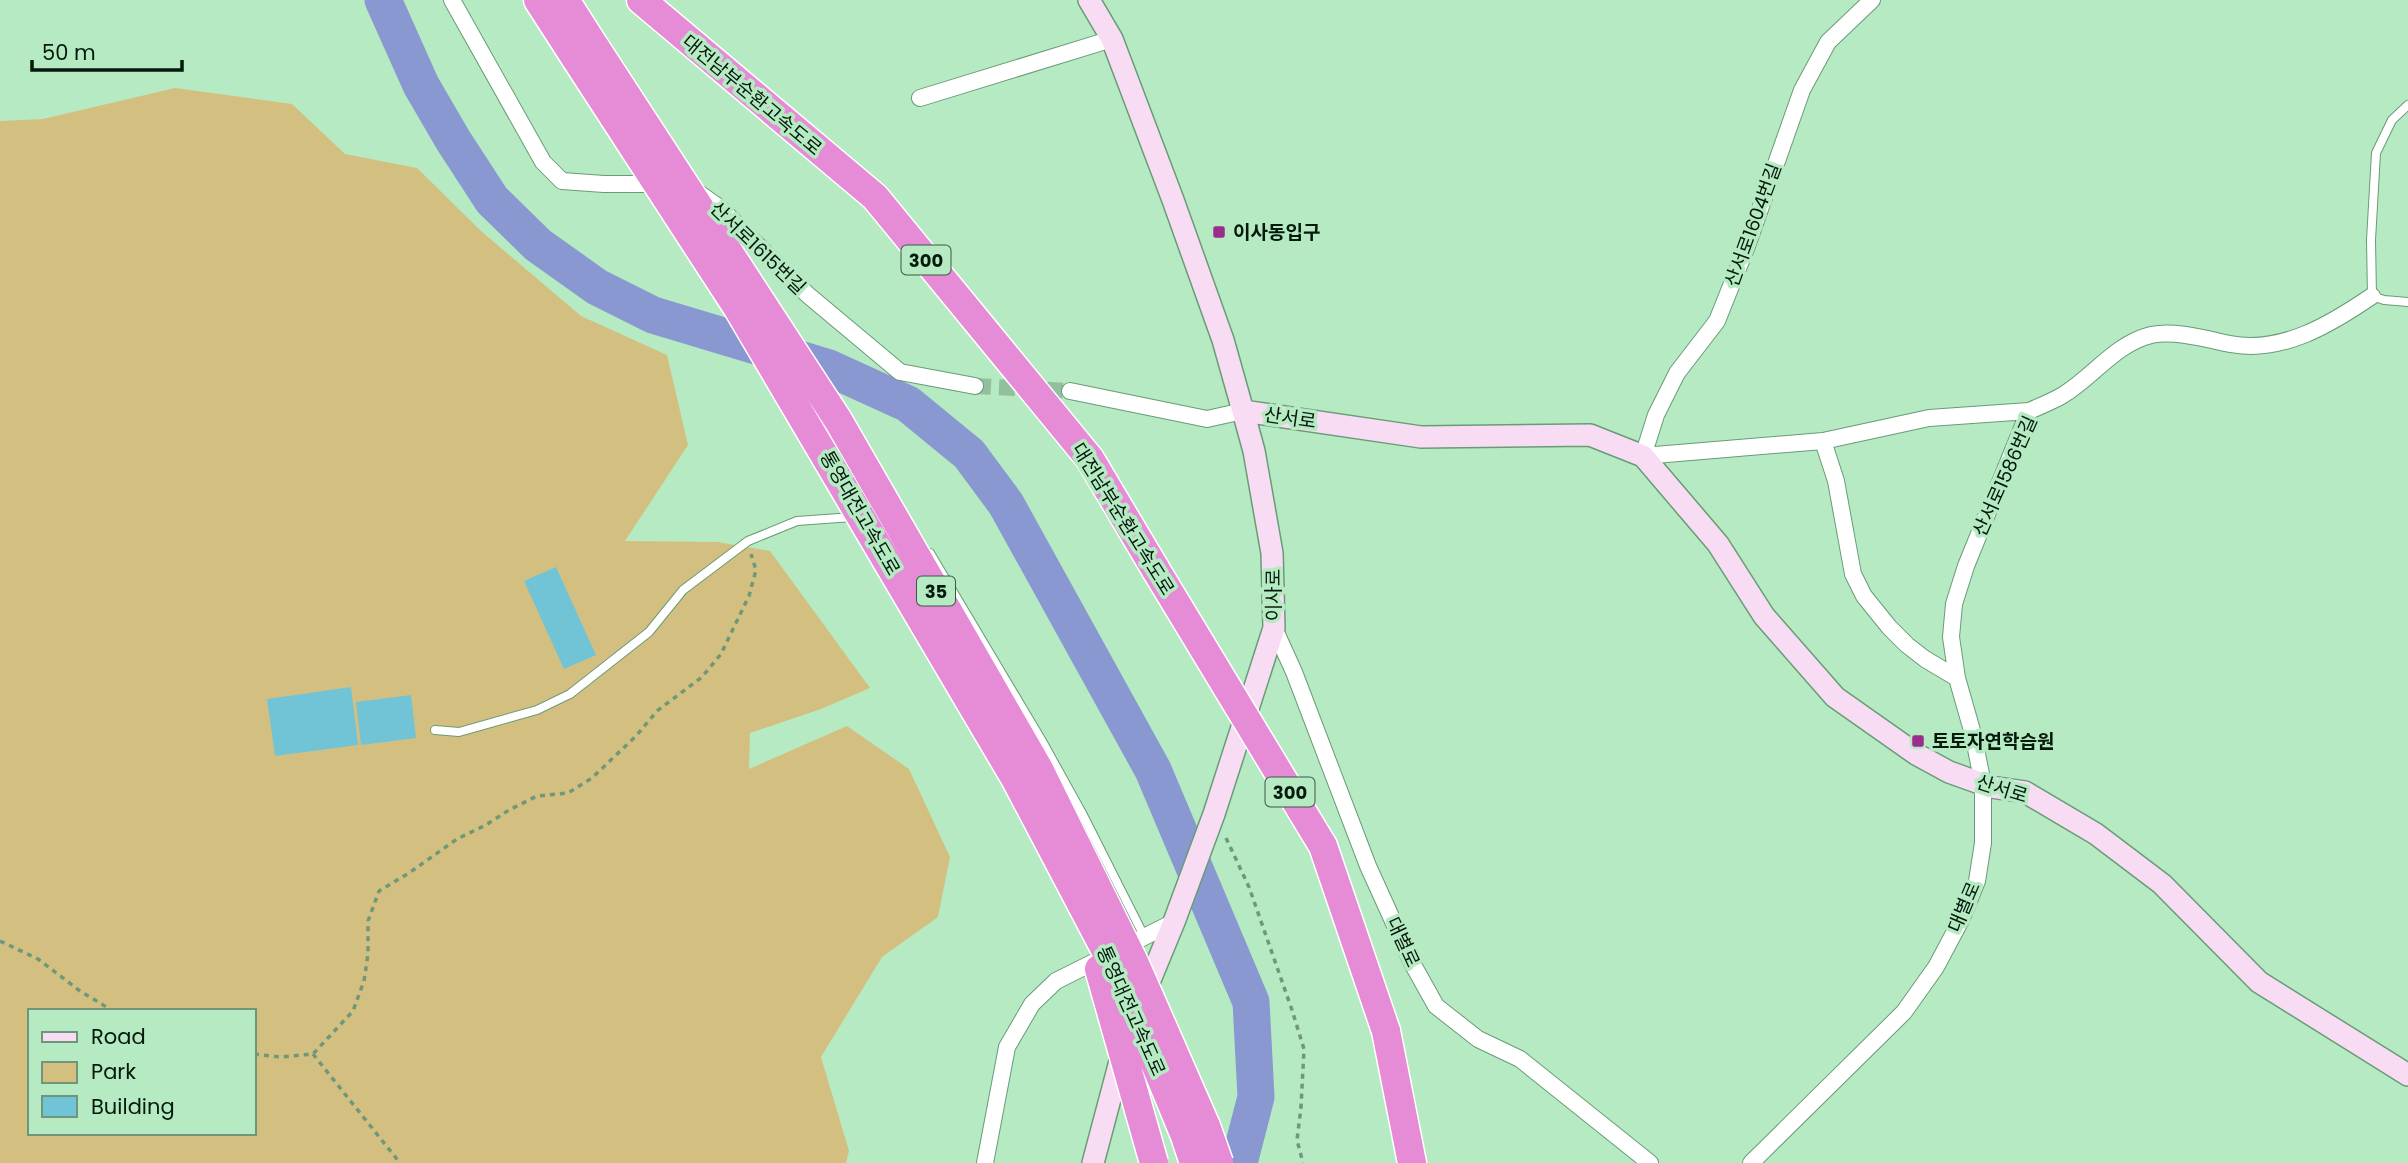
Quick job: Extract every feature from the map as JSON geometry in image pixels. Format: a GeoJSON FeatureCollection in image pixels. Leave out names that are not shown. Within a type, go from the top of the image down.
{"type":"FeatureCollection","features":[{"type":"Feature","properties":{"kind":"highway","name":"통영대전고속도로"},"geometry":{"type":"LineString","coordinates":[[538,0],[586,55],[838,420],[1039,769],[1135,964],[1206,1126],[1219,1163]]}},
{"type":"Feature","properties":{"kind":"highway","name":"통영대전고속도로"},"geometry":{"type":"LineString","coordinates":[[565,0],[586,55],[1016,780],[1118,974],[1194,1163]]}},
{"type":"Feature","properties":{"kind":"highway","name":"대전남부순환고속도로"},"geometry":{"type":"LineString","coordinates":[[641,0],[875,197],[1090,460],[1322,846],[1386,1031],[1412,1163]]}},
{"type":"Feature","properties":{"kind":"highway"},"geometry":{"type":"LineString","coordinates":[[1081,903],[1154,1163]]}},
{"type":"Feature","properties":{"kind":"street","name":"산서로1615번길"},"geometry":{"type":"LineString","coordinates":[[452,0],[543,162],[562,181],[691,187],[720,208],[808,295],[900,372],[975,386]]}},
{"type":"Feature","properties":{"kind":"street","name":"산서로"},"geometry":{"type":"LineString","coordinates":[[1089,0],[1112,39],[1223,340],[1243,411],[1421,437],[1590,435],[1643,456],[1823,441],[1929,418],[2029,411]]}},
{"type":"Feature","properties":{"kind":"street","name":"산서로1604번길"},"geometry":{"type":"LineString","coordinates":[[1643,456],[1656,415],[1677,373],[1717,321],[1747,246],[1802,90],[1828,42],[1872,0]]}},
{"type":"Feature","properties":{"kind":"street"},"geometry":{"type":"LineString","coordinates":[[920,98],[1112,39]]}},
{"type":"Feature","properties":{"kind":"street","name":"산서로1586번길"},"geometry":{"type":"LineString","coordinates":[[1983,784],[1973,734],[1956,678],[1951,637],[1954,604],[1966,566],[2029,411],[2064,394],[2133,342],[2152,335],[2202,337],[2258,348],[2300,337],[2343,316],[2372,296]]}},
{"type":"Feature","properties":{"kind":"street"},"geometry":{"type":"LineString","coordinates":[[1070,391],[1206,419],[1243,411]]}},
{"type":"Feature","properties":{"kind":"street","name":"이사로"},"geometry":{"type":"LineString","coordinates":[[1176,918],[1214,814],[1274,628],[1272,553],[1254,451],[1243,411]]}},
{"type":"Feature","properties":{"kind":"street"},"geometry":{"type":"LineString","coordinates":[[1823,441],[1836,481],[1853,574],[1864,596],[1907,645],[1956,678]]}},
{"type":"Feature","properties":{"kind":"street","name":"산서로"},"geometry":{"type":"LineString","coordinates":[[1643,456],[1718,544],[1764,616],[1835,697],[1916,754],[1950,772],[1983,784],[2025,792],[2096,834],[2162,884],[2259,982],[2408,1075]]}},
{"type":"Feature","properties":{"kind":"street","name":"대별로"},"geometry":{"type":"LineString","coordinates":[[1274,628],[1294,672],[1368,866],[1412,963],[1436,1006],[1478,1039],[1520,1059],[1650,1163]]}},
{"type":"Feature","properties":{"kind":"street","name":"대별로"},"geometry":{"type":"LineString","coordinates":[[1751,1163],[1904,1012],[1936,967],[1961,920],[1977,881],[1983,844],[1983,784]]}},
{"type":"Feature","properties":{"kind":"street"},"geometry":{"type":"LineString","coordinates":[[985,1163],[1007,1047],[1032,1004],[1056,981],[1144,938],[1176,918]]}},
{"type":"Feature","properties":{"kind":"street"},"geometry":{"type":"LineString","coordinates":[[1093,1163],[1126,1036],[1176,918]]}},
{"type":"Feature","properties":{"kind":"lane"},"geometry":{"type":"LineString","coordinates":[[2408,105],[2392,120],[2376,153],[2371,240],[2372,296],[2408,302]]}},
{"type":"Feature","properties":{"kind":"lane"},"geometry":{"type":"LineString","coordinates":[[435,730],[459,732],[537,710],[570,694],[649,632],[683,590],[748,541],[797,521],[902,513],[909,524]]}},
{"type":"Feature","properties":{"kind":"lane"},"geometry":{"type":"LineString","coordinates":[[924,545],[939,565],[1042,741],[1083,815],[1144,938]]}},
{"type":"Feature","properties":{"kind":"path"},"geometry":{"type":"LineString","coordinates":[[256,1054],[313,1054],[353,1011],[364,981],[368,954],[368,921],[379,891],[457,839],[509,810],[537,796],[568,793],[592,778],[636,736],[657,711],[702,677],[721,654],[749,596],[756,569],[748,541]]}},
{"type":"Feature","properties":{"kind":"path"},"geometry":{"type":"LineString","coordinates":[[1214,814],[1249,887],[1304,1049],[1303,1093],[1297,1140],[1303,1163]]}},
{"type":"Feature","properties":{"kind":"path"},"geometry":{"type":"LineString","coordinates":[[0,941],[38,959],[110,1009]]}},
{"type":"Feature","properties":{"kind":"path"},"geometry":{"type":"LineString","coordinates":[[313,1054],[400,1163]]}},
{"type":"Feature","properties":{"kind":"green space"},"geometry":{"type":"Polygon","coordinates":[[[175,88],[292,104],[345,154],[417,168],[481,231],[581,316],[667,355],[688,445],[625,541],[718,542],[770,551],[870,688],[821,709],[750,733],[749,769],[847,726],[909,769],[950,857],[938,917],[882,957],[821,1057],[849,1151],[846,1163],[0,1163],[0,121],[43,119],[175,88]]]}},
{"type":"Feature","properties":{"kind":"building"},"geometry":{"type":"Polygon","coordinates":[[[556,567],[596,655],[564,669],[524,581],[556,567]]]}},
{"type":"Feature","properties":{"kind":"building"},"geometry":{"type":"Polygon","coordinates":[[[351,687],[358,745],[275,756],[267,699],[351,687]]]}},
{"type":"Feature","properties":{"kind":"building"},"geometry":{"type":"Polygon","coordinates":[[[411,695],[416,738],[361,745],[356,702],[411,695]]]}},
{"type":"Feature","properties":{"kind":"waterway"},"geometry":{"type":"LineString","coordinates":[[383,0],[421,85],[453,140],[492,200],[538,245],[597,287],[653,315],[829,368],[908,404],[969,454],[1006,504],[1153,770],[1251,1002],[1256,1097],[1240,1159],[1236,1163]]}},
{"type":"Feature","properties":{"kind":"tunnel"},"geometry":{"type":"LineString","coordinates":[[975,386],[1070,391]]}},
{"type":"Feature","properties":{"kind":"place","name":"이사동입구"},"geometry":{"type":"Point","coordinates":[1219,232]}},
{"type":"Feature","properties":{"kind":"place","name":"토토자연학습원"},"geometry":{"type":"Point","coordinates":[1918,741]}}]}
